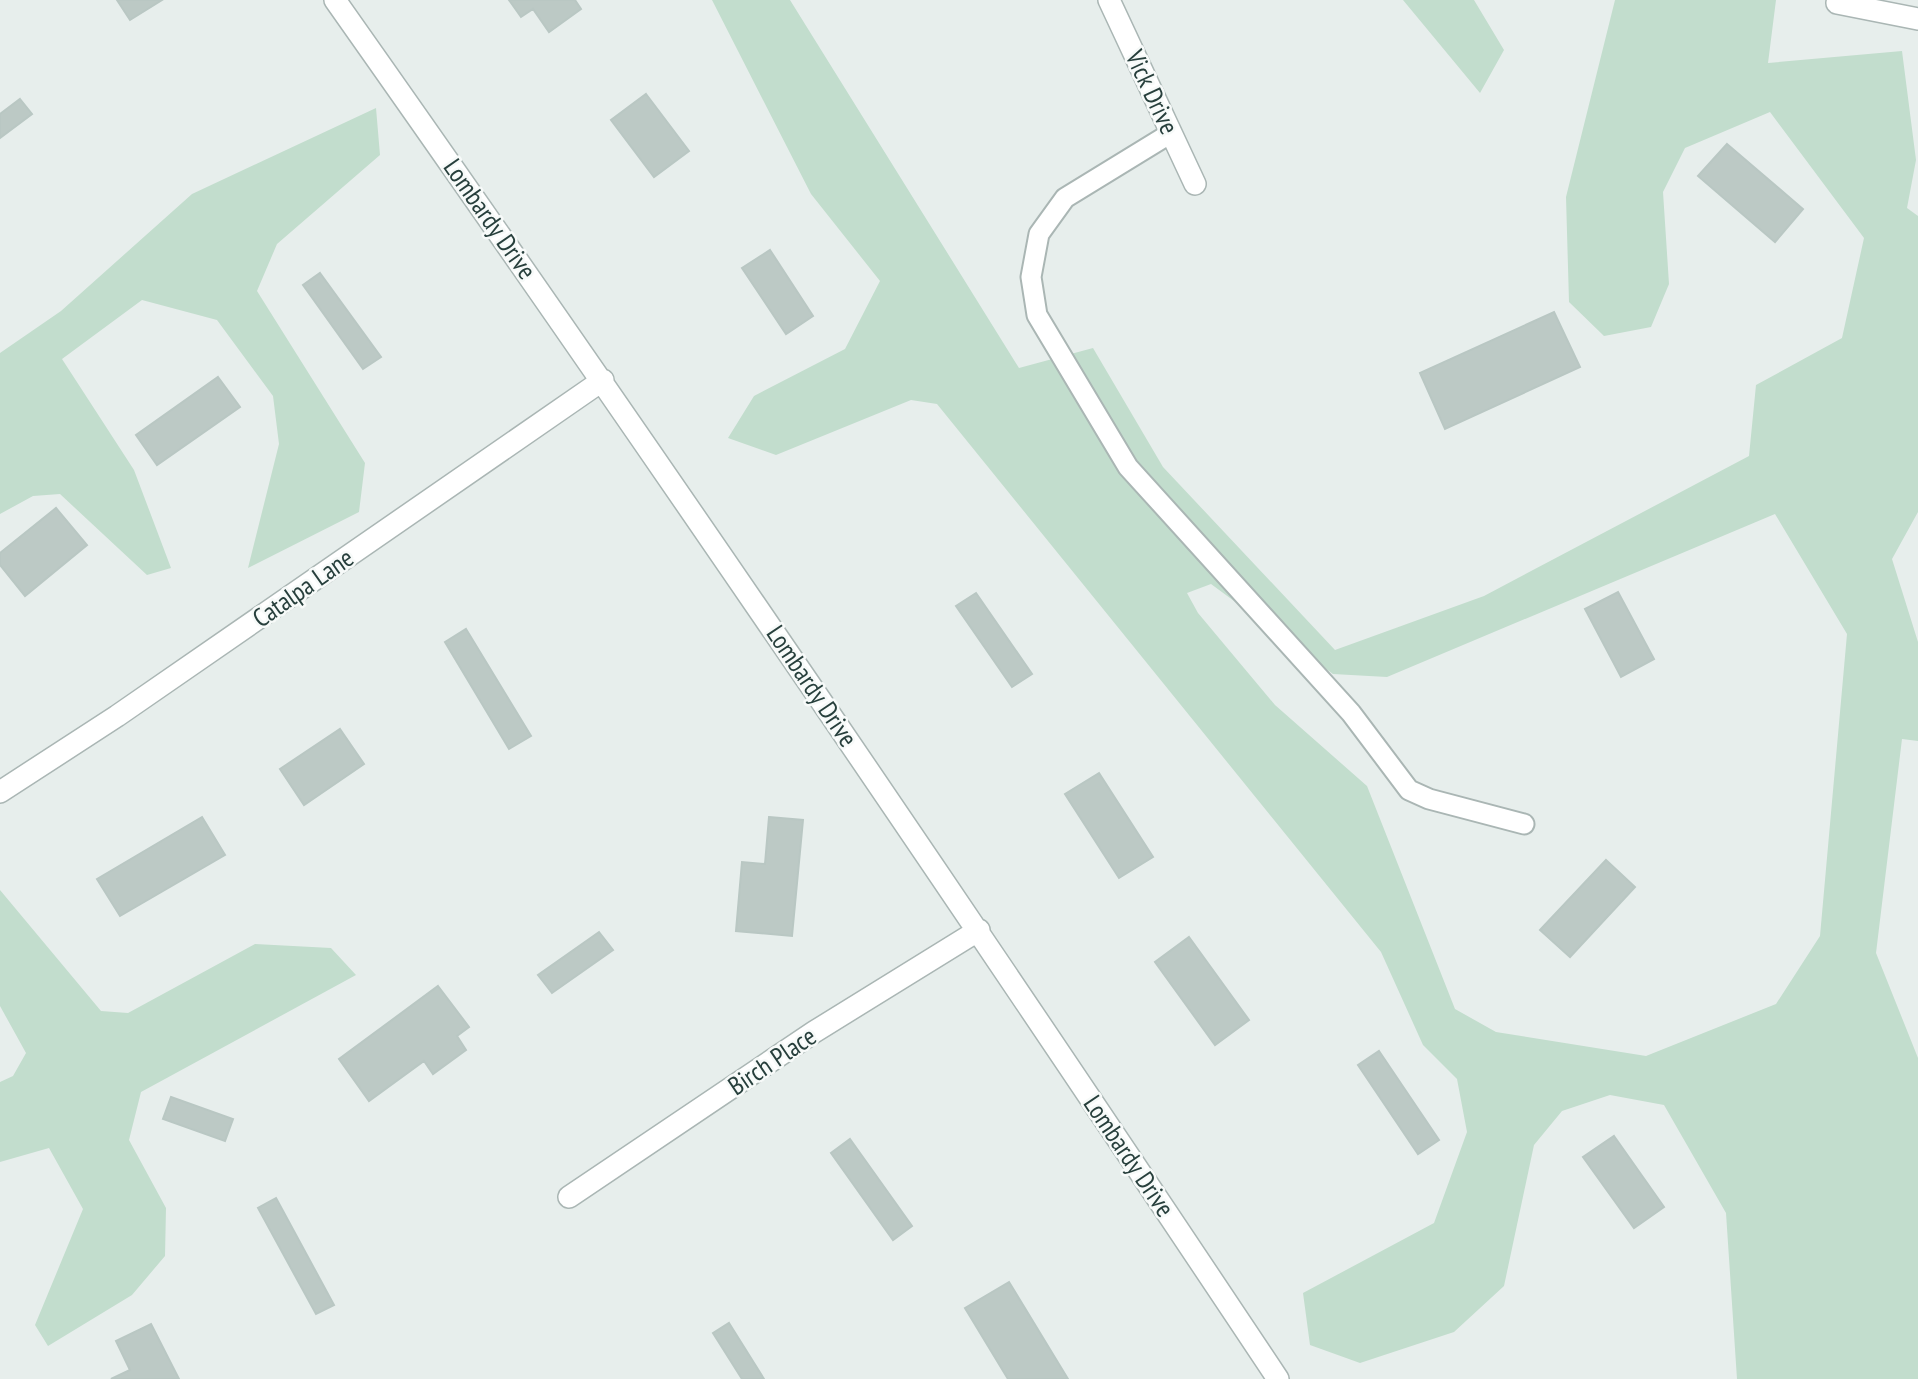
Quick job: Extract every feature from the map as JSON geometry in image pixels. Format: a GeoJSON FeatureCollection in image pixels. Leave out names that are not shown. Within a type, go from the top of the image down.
{"type":"FeatureCollection","features":[{"type":"Feature","properties":{"kind":"street","name":"Lombardy Drive"},"geometry":{"type":"LineString","coordinates":[[335,0],[603,380],[979,930],[1278,1379]]}},
{"type":"Feature","properties":{"kind":"street","name":"Vick Drive"},"geometry":{"type":"LineString","coordinates":[[1109,0],[1195,184]]}},
{"type":"Feature","properties":{"kind":"street"},"geometry":{"type":"LineString","coordinates":[[1837,4],[1918,19]]}},
{"type":"Feature","properties":{"kind":"street","name":"Catalpa Lane"},"geometry":{"type":"LineString","coordinates":[[0,792],[117,716],[603,380]]}},
{"type":"Feature","properties":{"kind":"street","name":"Birch Place"},"geometry":{"type":"LineString","coordinates":[[569,1197],[814,1032],[979,930]]}},
{"type":"Feature","properties":{"kind":"lane"},"geometry":{"type":"LineString","coordinates":[[1171,133],[1065,198],[1039,234],[1031,277],[1037,315],[1128,467],[1351,713],[1409,790],[1429,799],[1524,824]]}},
{"type":"Feature","properties":{"kind":"green space"},"geometry":{"type":"Polygon","coordinates":[[[712,0],[790,0],[1019,368],[1093,348],[1163,467],[1335,650],[1484,596],[1749,456],[1756,385],[1842,338],[1864,238],[1770,112],[1685,148],[1663,192],[1669,284],[1651,327],[1604,336],[1569,302],[1566,197],[1615,0],[1776,0],[1768,63],[1902,51],[1916,160],[1907,208],[1918,216],[1918,512],[1892,559],[1918,642],[1918,741],[1902,739],[1876,953],[1918,1058],[1918,1379],[1737,1379],[1726,1213],[1664,1105],[1610,1095],[1562,1111],[1534,1145],[1504,1286],[1454,1332],[1360,1363],[1310,1345],[1303,1293],[1434,1223],[1467,1132],[1457,1079],[1423,1045],[1381,952],[937,404],[911,400],[776,455],[728,438],[754,396],[845,349],[880,281],[811,194],[712,0]],[[1775,514],[1387,677],[1333,674],[1211,584],[1187,593],[1198,613],[1275,705],[1367,786],[1455,1009],[1496,1032],[1646,1056],[1776,1004],[1820,936],[1847,634],[1775,514]]]}},
{"type":"Feature","properties":{"kind":"green space"},"geometry":{"type":"Polygon","coordinates":[[[1403,0],[1474,0],[1504,50],[1480,93],[1403,0]]]}},
{"type":"Feature","properties":{"kind":"green space"},"geometry":{"type":"Polygon","coordinates":[[[376,108],[380,155],[277,244],[257,291],[365,463],[359,512],[248,568],[279,444],[273,396],[217,320],[142,300],[62,359],[134,470],[171,568],[147,575],[60,494],[33,496],[0,514],[0,353],[61,311],[192,194],[376,108]]]}},
{"type":"Feature","properties":{"kind":"green space"},"geometry":{"type":"Polygon","coordinates":[[[0,890],[101,1011],[128,1013],[255,944],[331,948],[356,975],[141,1092],[129,1140],[166,1208],[165,1256],[132,1295],[48,1346],[35,1325],[83,1209],[49,1148],[0,1162],[0,1082],[13,1076],[26,1053],[0,1006],[0,890]]]}},
{"type":"Feature","properties":{"kind":"building"},"geometry":{"type":"Polygon","coordinates":[[[117,0],[162,0],[130,20],[117,0]]]}},
{"type":"Feature","properties":{"kind":"building"},"geometry":{"type":"Polygon","coordinates":[[[509,0],[575,0],[581,9],[549,32],[533,9],[521,17],[509,0]]]}},
{"type":"Feature","properties":{"kind":"building"},"geometry":{"type":"Polygon","coordinates":[[[646,94],[689,151],[654,177],[611,120],[646,94]]]}},
{"type":"Feature","properties":{"kind":"building"},"geometry":{"type":"Polygon","coordinates":[[[20,99],[32,114],[0,138],[0,114],[20,99]]]}},
{"type":"Feature","properties":{"kind":"building"},"geometry":{"type":"Polygon","coordinates":[[[1727,144],[1803,209],[1775,242],[1698,176],[1727,144]]]}},
{"type":"Feature","properties":{"kind":"building"},"geometry":{"type":"Polygon","coordinates":[[[770,250],[813,316],[786,334],[742,268],[770,250]]]}},
{"type":"Feature","properties":{"kind":"building"},"geometry":{"type":"Polygon","coordinates":[[[320,273],[381,357],[363,369],[303,285],[320,273]]]}},
{"type":"Feature","properties":{"kind":"building"},"geometry":{"type":"Polygon","coordinates":[[[1554,312],[1580,367],[1445,429],[1420,373],[1554,312]]]}},
{"type":"Feature","properties":{"kind":"building"},"geometry":{"type":"Polygon","coordinates":[[[218,377],[240,407],[157,465],[136,435],[218,377]]]}},
{"type":"Feature","properties":{"kind":"building"},"geometry":{"type":"Polygon","coordinates":[[[56,508],[87,545],[25,596],[0,565],[0,553],[56,508]]]}},
{"type":"Feature","properties":{"kind":"building"},"geometry":{"type":"Polygon","coordinates":[[[1618,592],[1654,659],[1621,677],[1585,609],[1618,592]]]}},
{"type":"Feature","properties":{"kind":"building"},"geometry":{"type":"Polygon","coordinates":[[[976,593],[1032,674],[1012,687],[956,606],[976,593]]]}},
{"type":"Feature","properties":{"kind":"building"},"geometry":{"type":"Polygon","coordinates":[[[466,629],[531,736],[509,749],[445,642],[466,629]]]}},
{"type":"Feature","properties":{"kind":"building"},"geometry":{"type":"Polygon","coordinates":[[[340,729],[364,764],[304,805],[280,769],[340,729]]]}},
{"type":"Feature","properties":{"kind":"building"},"geometry":{"type":"Polygon","coordinates":[[[1099,773],[1153,857],[1119,878],[1065,794],[1099,773]]]}},
{"type":"Feature","properties":{"kind":"building"},"geometry":{"type":"Polygon","coordinates":[[[202,817],[225,855],[120,916],[97,879],[202,817]]]}},
{"type":"Feature","properties":{"kind":"building"},"geometry":{"type":"Polygon","coordinates":[[[769,817],[803,820],[792,936],[736,931],[742,862],[765,864],[769,817]]]}},
{"type":"Feature","properties":{"kind":"building"},"geometry":{"type":"Polygon","coordinates":[[[1606,860],[1635,887],[1570,957],[1540,930],[1606,860]]]}},
{"type":"Feature","properties":{"kind":"building"},"geometry":{"type":"Polygon","coordinates":[[[599,932],[613,950],[552,993],[538,975],[599,932]]]}},
{"type":"Feature","properties":{"kind":"building"},"geometry":{"type":"Polygon","coordinates":[[[1189,937],[1249,1020],[1215,1045],[1155,962],[1189,937]]]}},
{"type":"Feature","properties":{"kind":"building"},"geometry":{"type":"Polygon","coordinates":[[[438,986],[469,1027],[457,1036],[466,1050],[433,1074],[424,1061],[369,1101],[339,1059],[438,986]]]}},
{"type":"Feature","properties":{"kind":"building"},"geometry":{"type":"Polygon","coordinates":[[[1379,1051],[1439,1140],[1418,1154],[1358,1065],[1379,1051]]]}},
{"type":"Feature","properties":{"kind":"building"},"geometry":{"type":"Polygon","coordinates":[[[171,1097],[233,1119],[225,1141],[163,1119],[171,1097]]]}},
{"type":"Feature","properties":{"kind":"building"},"geometry":{"type":"Polygon","coordinates":[[[1614,1136],[1664,1207],[1634,1228],[1583,1157],[1614,1136]]]}},
{"type":"Feature","properties":{"kind":"building"},"geometry":{"type":"Polygon","coordinates":[[[850,1139],[912,1226],[893,1240],[831,1153],[850,1139]]]}},
{"type":"Feature","properties":{"kind":"building"},"geometry":{"type":"Polygon","coordinates":[[[276,1198],[334,1305],[316,1314],[258,1208],[276,1198]]]}},
{"type":"Feature","properties":{"kind":"building"},"geometry":{"type":"Polygon","coordinates":[[[1009,1282],[1068,1379],[1008,1379],[965,1308],[1009,1282]]]}},
{"type":"Feature","properties":{"kind":"building"},"geometry":{"type":"Polygon","coordinates":[[[729,1323],[764,1379],[742,1379],[713,1333],[729,1323]]]}},
{"type":"Feature","properties":{"kind":"building"},"geometry":{"type":"Polygon","coordinates":[[[151,1324],[179,1379],[111,1379],[130,1370],[116,1341],[151,1324]]]}}]}
